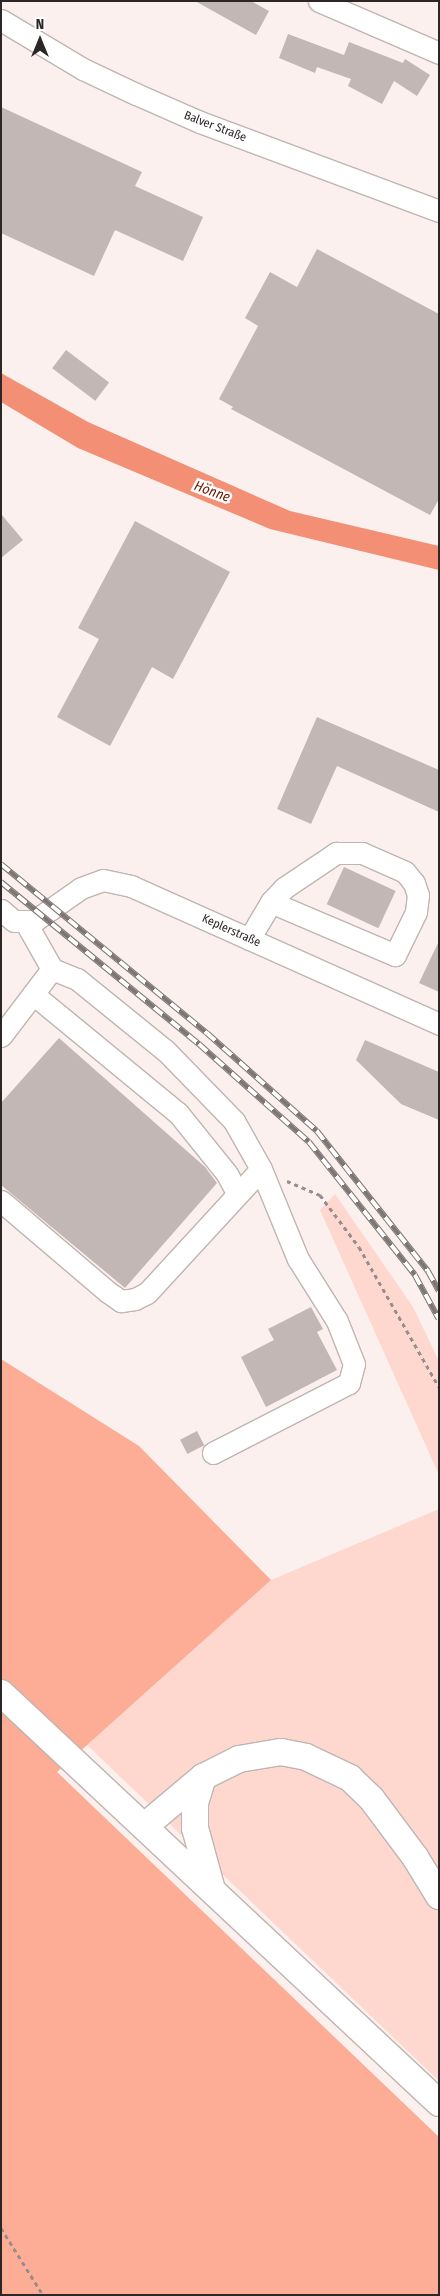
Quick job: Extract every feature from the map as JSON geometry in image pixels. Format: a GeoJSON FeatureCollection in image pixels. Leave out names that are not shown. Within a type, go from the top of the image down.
{"type":"FeatureCollection","features":[{"type":"Feature","properties":{"kind":"main road"},"geometry":{"type":"LineString","coordinates":[[1,1692],[146,1825],[439,2103]]}},
{"type":"Feature","properties":{"kind":"main road"},"geometry":{"type":"LineString","coordinates":[[146,1825],[203,1777],[239,1758],[282,1752],[328,1765],[372,1798],[416,1857],[439,1896]]}},
{"type":"Feature","properties":{"kind":"main road"},"geometry":{"type":"LineString","coordinates":[[203,1777],[195,1803],[195,1828],[211,1887]]}},
{"type":"Feature","properties":{"kind":"street"},"geometry":{"type":"LineString","coordinates":[[319,1],[439,53]]}},
{"type":"Feature","properties":{"kind":"street","name":"Balver Straße"},"geometry":{"type":"LineString","coordinates":[[1,20],[83,69],[144,98],[439,211]]}},
{"type":"Feature","properties":{"kind":"street"},"geometry":{"type":"LineString","coordinates":[[249,939],[271,902],[312,868],[336,854],[350,851],[405,872],[414,882],[418,895],[416,912],[395,955],[271,902]]}},
{"type":"Feature","properties":{"kind":"street","name":"Keplerstraße"},"geometry":{"type":"LineString","coordinates":[[26,922],[42,916],[81,888],[103,880],[131,886],[439,1024]]}},
{"type":"Feature","properties":{"kind":"street"},"geometry":{"type":"LineString","coordinates":[[1,910],[14,920],[26,922],[52,969],[77,979],[166,1051],[234,1121],[261,1169],[298,1259],[337,1321],[354,1364],[349,1383],[213,1453]]}},
{"type":"Feature","properties":{"kind":"street"},"geometry":{"type":"LineString","coordinates":[[1,1036],[52,969]]}},
{"type":"Feature","properties":{"kind":"street"},"geometry":{"type":"LineString","coordinates":[[33,994],[178,1113],[227,1174],[237,1193]]}},
{"type":"Feature","properties":{"kind":"street"},"geometry":{"type":"LineString","coordinates":[[1,1201],[121,1301],[147,1293],[261,1169]]}},
{"type":"Feature","properties":{"kind":"path"},"geometry":{"type":"LineString","coordinates":[[261,1169],[320,1195],[359,1247],[439,1387]]}},
{"type":"Feature","properties":{"kind":"path"},"geometry":{"type":"LineString","coordinates":[[1,2228],[42,2295]]}},
{"type":"Feature","properties":{"kind":"shaded area"},"geometry":{"type":"Polygon","coordinates":[[[335,1194],[413,1307],[439,1361],[439,1475],[320,1210],[335,1194]]]}},
{"type":"Feature","properties":{"kind":"shaded area"},"geometry":{"type":"Polygon","coordinates":[[[1,1359],[139,1446],[271,1580],[57,1772],[439,2137],[439,2295],[1,2295],[1,1359]]]}},
{"type":"Feature","properties":{"kind":"shaded area"},"geometry":{"type":"Polygon","coordinates":[[[439,1509],[439,2081],[87,1745],[271,1580],[439,1509]]]}},
{"type":"Feature","properties":{"kind":"water","name":"Hönne"},"geometry":{"type":"Polygon","coordinates":[[[1,373],[88,422],[290,511],[439,546],[439,570],[270,529],[78,448],[1,402],[1,373]]]}},
{"type":"Feature","properties":{"kind":"building"},"geometry":{"type":"Polygon","coordinates":[[[195,1],[251,1],[269,11],[256,35],[195,1]]]}},
{"type":"Feature","properties":{"kind":"building"},"geometry":{"type":"Polygon","coordinates":[[[288,34],[344,55],[349,42],[403,63],[405,59],[430,75],[417,96],[394,81],[382,104],[348,86],[351,79],[317,67],[315,73],[279,58],[288,34]]]}},
{"type":"Feature","properties":{"kind":"building"},"geometry":{"type":"Polygon","coordinates":[[[1,107],[142,172],[135,186],[203,217],[183,261],[115,230],[94,276],[1,233],[1,107]]]}},
{"type":"Feature","properties":{"kind":"building"},"geometry":{"type":"Polygon","coordinates":[[[317,249],[439,314],[439,499],[430,515],[231,409],[233,407],[219,399],[258,326],[245,318],[270,272],[297,287],[317,249]]]}},
{"type":"Feature","properties":{"kind":"building"},"geometry":{"type":"Polygon","coordinates":[[[66,350],[109,382],[95,401],[52,368],[66,350]]]}},
{"type":"Feature","properties":{"kind":"building"},"geometry":{"type":"Polygon","coordinates":[[[1,514],[23,540],[1,558],[1,514]]]}},
{"type":"Feature","properties":{"kind":"building"},"geometry":{"type":"Polygon","coordinates":[[[135,521],[230,572],[173,679],[152,667],[110,746],[57,717],[99,639],[78,628],[135,521]]]}},
{"type":"Feature","properties":{"kind":"building"},"geometry":{"type":"Polygon","coordinates":[[[317,717],[439,770],[439,812],[337,766],[311,824],[277,809],[317,717]]]}},
{"type":"Feature","properties":{"kind":"building"},"geometry":{"type":"Polygon","coordinates":[[[344,867],[396,891],[378,928],[327,904],[344,867]]]}},
{"type":"Feature","properties":{"kind":"building"},"geometry":{"type":"Polygon","coordinates":[[[439,941],[439,992],[419,983],[439,941]]]}},
{"type":"Feature","properties":{"kind":"building"},"geometry":{"type":"Polygon","coordinates":[[[59,1038],[205,1167],[217,1183],[125,1288],[1,1185],[1,1103],[59,1038]]]}},
{"type":"Feature","properties":{"kind":"building"},"geometry":{"type":"Polygon","coordinates":[[[365,1040],[439,1072],[439,1120],[401,1104],[356,1060],[365,1040]]]}},
{"type":"Feature","properties":{"kind":"building"},"geometry":{"type":"Polygon","coordinates":[[[311,1307],[323,1329],[317,1332],[337,1370],[266,1407],[241,1357],[274,1340],[268,1329],[311,1307]]]}},
{"type":"Feature","properties":{"kind":"building"},"geometry":{"type":"Polygon","coordinates":[[[197,1431],[204,1445],[187,1454],[180,1440],[197,1431]]]}},
{"type":"Feature","properties":{"kind":"railway"},"geometry":{"type":"LineString","coordinates":[[1,864],[207,1033],[317,1131],[428,1271],[439,1291]]}},
{"type":"Feature","properties":{"kind":"railway"},"geometry":{"type":"LineString","coordinates":[[1,882],[199,1044],[309,1142],[415,1275],[439,1319]]}}]}
